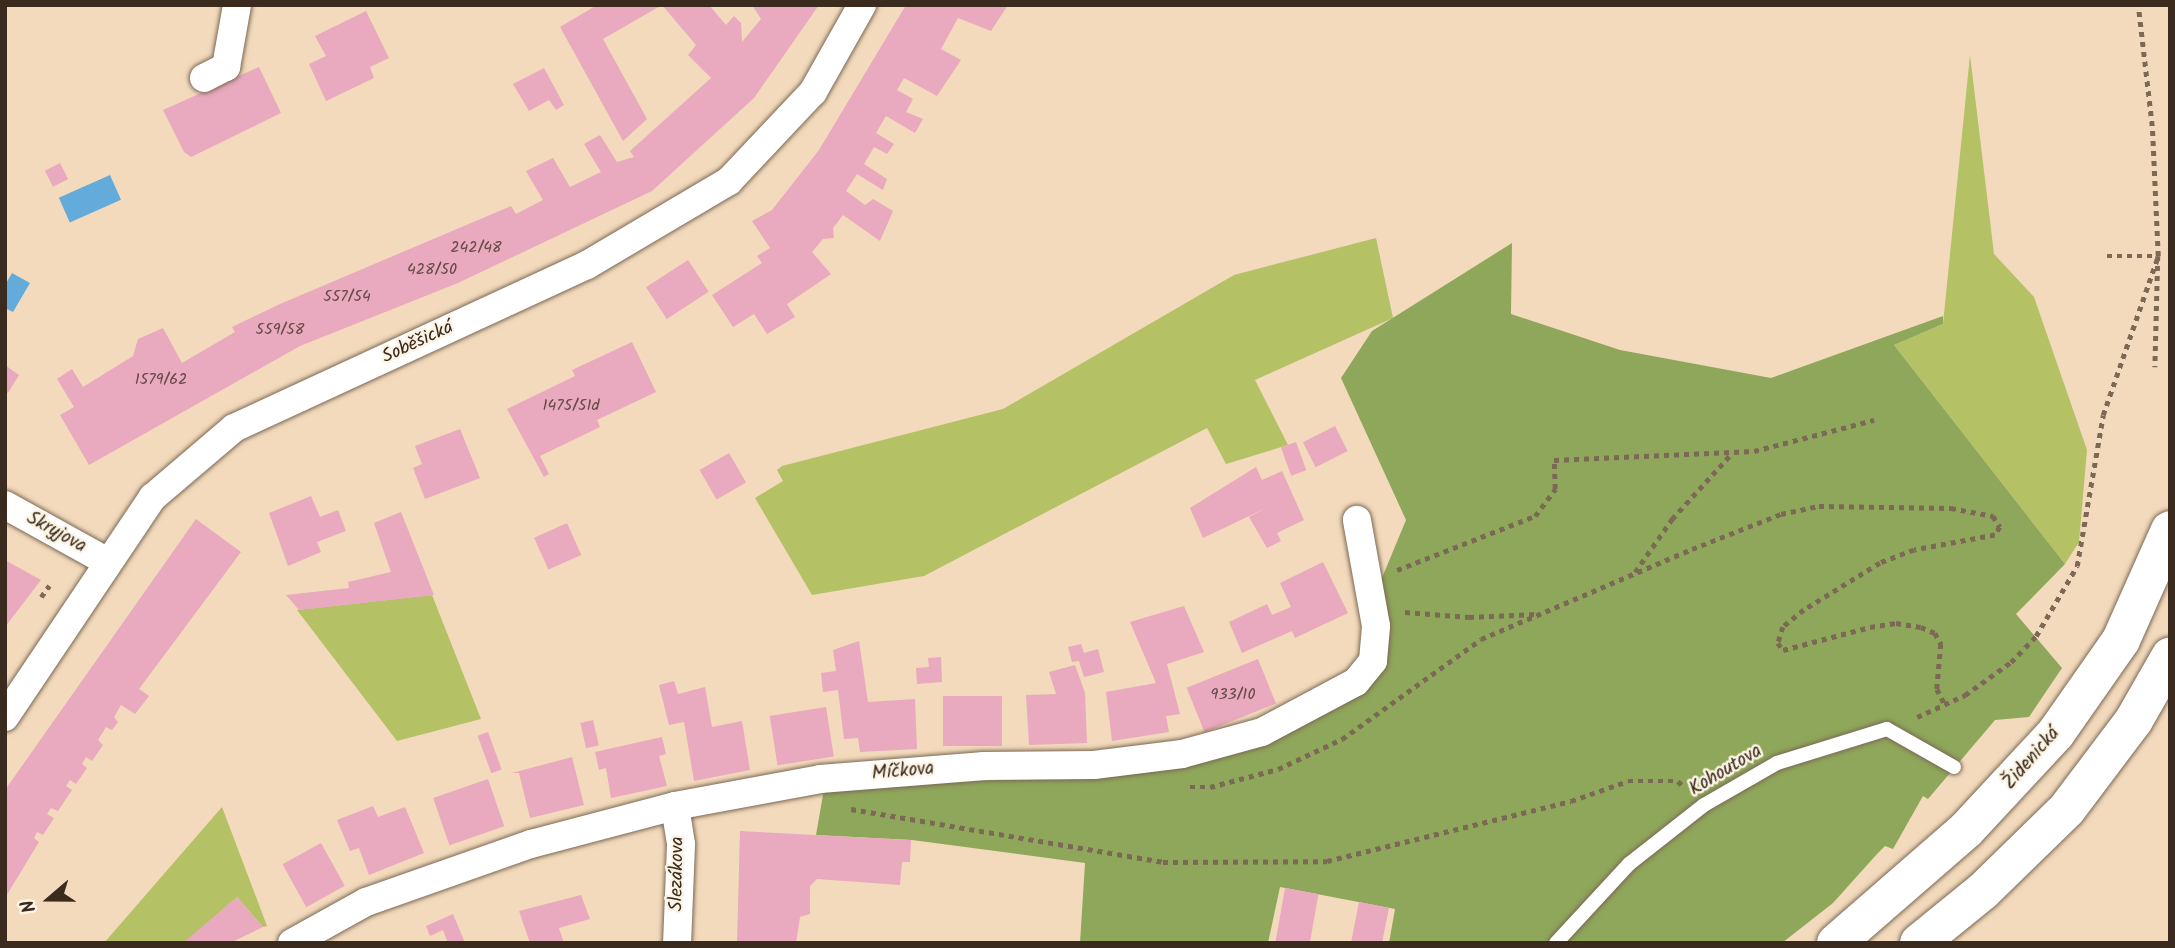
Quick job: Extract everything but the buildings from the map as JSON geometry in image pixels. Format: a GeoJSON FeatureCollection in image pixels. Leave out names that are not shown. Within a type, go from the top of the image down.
{"type":"FeatureCollection","features":[{"type":"Feature","properties":{"kind":"highway","name":"Židenická"},"geometry":{"type":"LineString","coordinates":[[1836,943],[1966,830],[2056,733],[2120,640],[2170,530]]}},
{"type":"Feature","properties":{"kind":"highway"},"geometry":{"type":"LineString","coordinates":[[1919,943],[1983,891],[2067,809],[2134,720],[2170,657]]}},
{"type":"Feature","properties":{"kind":"street"},"geometry":{"type":"LineString","coordinates":[[204,78],[226,67],[237,5]]}},
{"type":"Feature","properties":{"kind":"street","name":"Soběšická"},"geometry":{"type":"LineString","coordinates":[[5,717],[106,561],[153,497],[234,428],[587,265],[729,181],[813,92],[862,5]]}},
{"type":"Feature","properties":{"kind":"street","name":"Skryjova"},"geometry":{"type":"LineString","coordinates":[[5,505],[106,561]]}},
{"type":"Feature","properties":{"kind":"street","name":"Míčkova"},"geometry":{"type":"LineString","coordinates":[[292,943],[379,898],[531,844],[675,806],[820,779],[984,766],[1094,765],[1182,754],[1262,732],[1356,682],[1373,661],[1369,595],[1357,520]]}},
{"type":"Feature","properties":{"kind":"street","name":"Slezákova"},"geometry":{"type":"LineString","coordinates":[[675,806],[681,845],[677,943]]}},
{"type":"Feature","properties":{"kind":"lane"},"geometry":{"type":"LineString","coordinates":[[1887,729],[1954,767]]}},
{"type":"Feature","properties":{"kind":"lane","name":"Kohoutova"},"geometry":{"type":"LineString","coordinates":[[1556,943],[1629,864],[1704,805],[1777,763],[1887,729]]}},
{"type":"Feature","properties":{"kind":"path"},"geometry":{"type":"LineString","coordinates":[[2138,5],[2150,99],[2158,256],[2155,368]]}},
{"type":"Feature","properties":{"kind":"path"},"geometry":{"type":"LineString","coordinates":[[2107,256],[2158,256]]}},
{"type":"Feature","properties":{"kind":"path"},"geometry":{"type":"LineString","coordinates":[[1887,729],[1945,705],[1984,685],[2011,662],[2062,597],[2085,536],[2103,415],[2158,256]]}},
{"type":"Feature","properties":{"kind":"path"},"geometry":{"type":"LineString","coordinates":[[1369,595],[1535,516],[1555,488],[1554,460],[1754,451],[1874,420]]}},
{"type":"Feature","properties":{"kind":"path"},"geometry":{"type":"LineString","coordinates":[[1732,453],[1672,519],[1634,573],[1781,514],[1819,506],[1951,508],[1993,516],[2000,527],[1995,535],[1913,550],[1837,586],[1783,627],[1778,643],[1783,650],[1883,625],[1921,627],[1935,633],[1941,644],[1937,689],[1945,705]]}},
{"type":"Feature","properties":{"kind":"path"},"geometry":{"type":"LineString","coordinates":[[41,597],[49,586]]}},
{"type":"Feature","properties":{"kind":"path"},"geometry":{"type":"LineString","coordinates":[[1369,595],[1469,617],[1540,614]]}},
{"type":"Feature","properties":{"kind":"path"},"geometry":{"type":"LineString","coordinates":[[820,779],[855,812],[1163,862],[1327,861],[1570,801],[1628,781],[1678,781],[1704,805]]}},
{"type":"Feature","properties":{"kind":"green space"},"geometry":{"type":"Polygon","coordinates":[[[1970,55],[1994,254],[2034,297],[2087,450],[2079,542],[2065,564],[1894,345],[1943,324],[1970,55]]]}},
{"type":"Feature","properties":{"kind":"green space"},"geometry":{"type":"Polygon","coordinates":[[[1376,238],[1393,318],[1255,380],[1288,445],[1226,464],[1207,428],[924,576],[812,595],[755,498],[783,481],[777,470],[782,466],[1003,409],[1234,275],[1376,238]]]}},
{"type":"Feature","properties":{"kind":"green space"},"geometry":{"type":"Polygon","coordinates":[[[1512,243],[1511,314],[1620,350],[1771,378],[1943,316],[1943,324],[1894,345],[2065,564],[2016,614],[2062,668],[2029,717],[1995,720],[1928,799],[1923,796],[1893,849],[1885,846],[1833,903],[1782,943],[1389,943],[1395,909],[1280,887],[1268,943],[1080,943],[1085,863],[912,840],[816,835],[824,789],[1097,775],[1362,691],[1379,585],[1406,520],[1341,378],[1372,331],[1512,243]]]}},
{"type":"Feature","properties":{"kind":"green space"},"geometry":{"type":"Polygon","coordinates":[[[432,595],[481,719],[397,741],[297,610],[432,595]]]}},
{"type":"Feature","properties":{"kind":"green space"},"geometry":{"type":"Polygon","coordinates":[[[222,807],[267,926],[263,927],[237,897],[184,943],[104,943],[222,807]]]}},
{"type":"Feature","properties":{"kind":"water"},"geometry":{"type":"Polygon","coordinates":[[[110,175],[121,200],[70,222],[59,198],[110,175]]]}},
{"type":"Feature","properties":{"kind":"water"},"geometry":{"type":"Polygon","coordinates":[[[12,273],[30,283],[13,312],[5,308],[5,285],[12,273]]]}}]}
